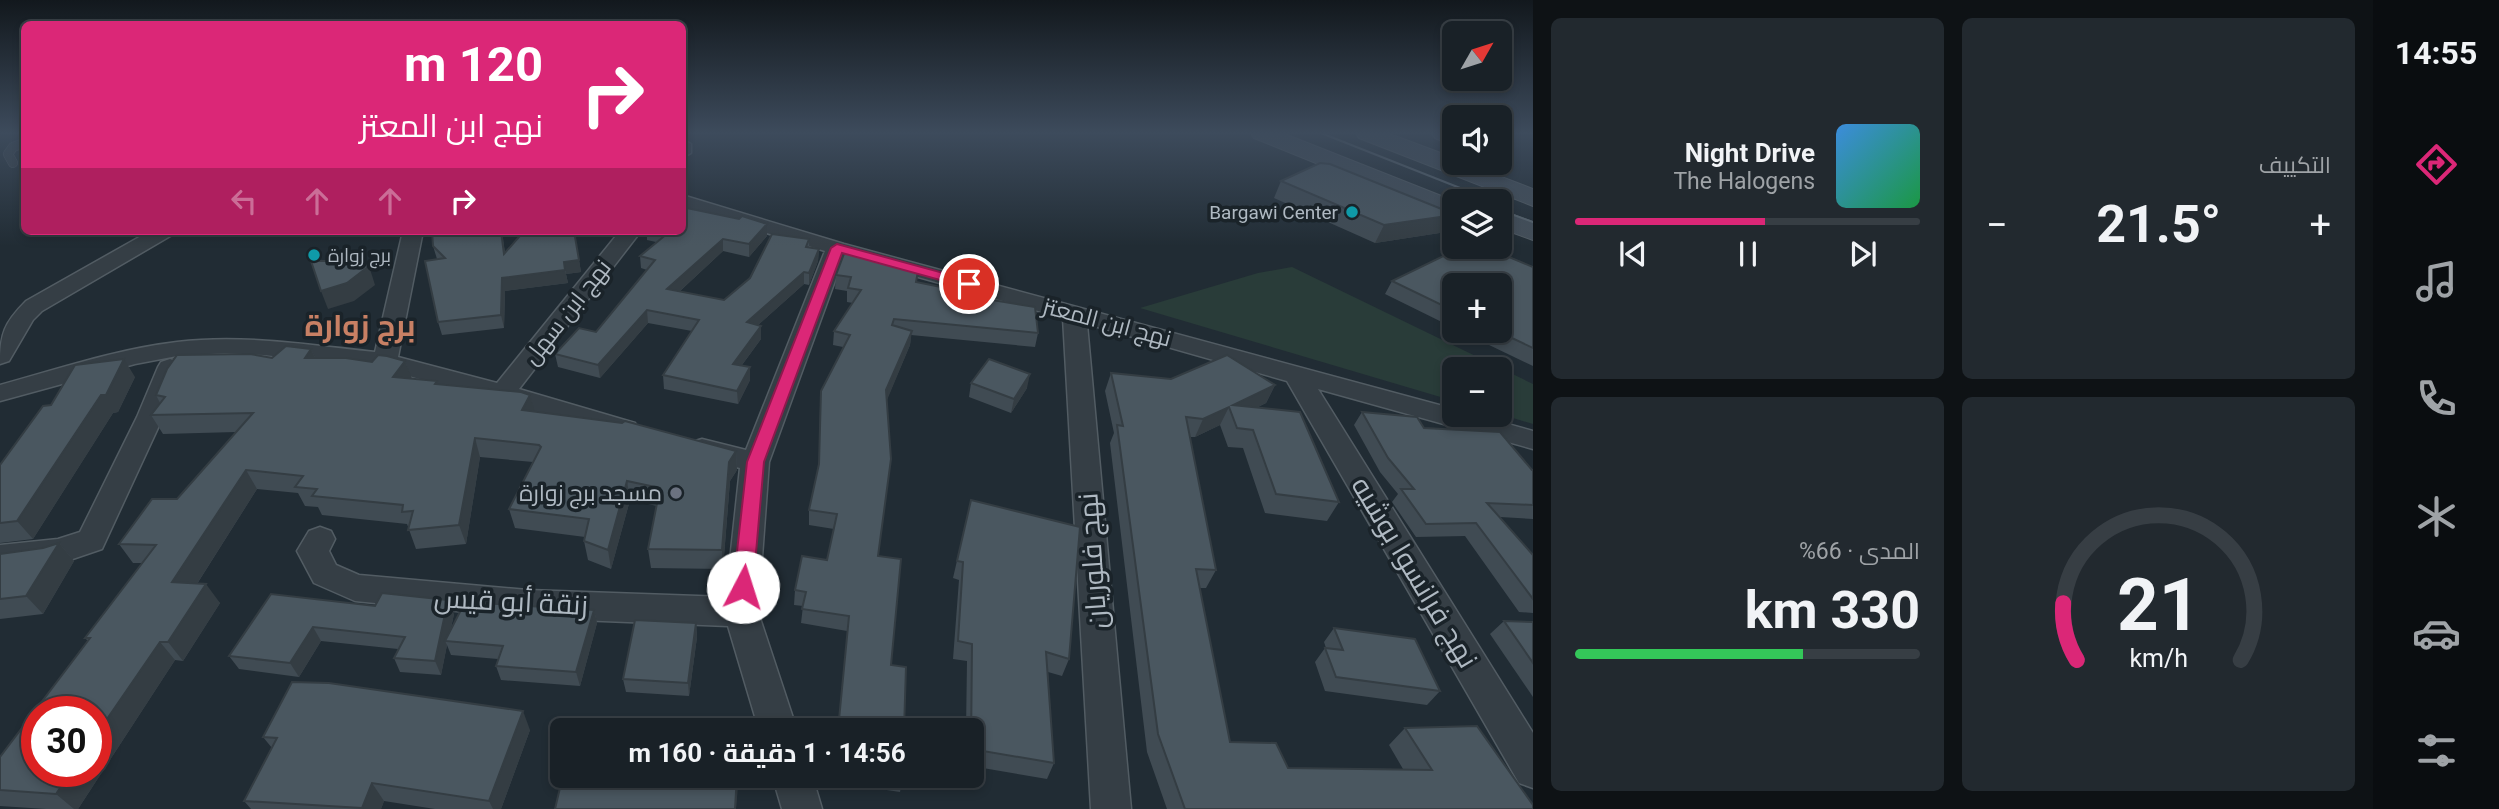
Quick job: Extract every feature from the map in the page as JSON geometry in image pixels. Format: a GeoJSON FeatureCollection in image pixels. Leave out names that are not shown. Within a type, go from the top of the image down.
{"type":"FeatureCollection","features":[{"type":"Feature","properties":{"kind":"main road"},"geometry":{"type":"LineString","coordinates":[[1355,171],[1442,206]]}},
{"type":"Feature","properties":{"kind":"main road"},"geometry":{"type":"LineString","coordinates":[[1382,171],[1442,195]]}},
{"type":"Feature","properties":{"kind":"main road"},"geometry":{"type":"LineString","coordinates":[[1475,171],[1527,189]]}},
{"type":"Feature","properties":{"kind":"main road"},"geometry":{"type":"LineString","coordinates":[[1512,173],[1527,189],[1533,212]]}},
{"type":"Feature","properties":{"kind":"main road"},"geometry":{"type":"LineString","coordinates":[[1507,175],[1527,189]]}},
{"type":"Feature","properties":{"kind":"main road"},"geometry":{"type":"LineString","coordinates":[[1512,223],[1533,232]]}},
{"type":"Feature","properties":{"kind":"main road"},"geometry":{"type":"LineString","coordinates":[[1512,235],[1533,244]]}},
{"type":"Feature","properties":{"kind":"street","name":"نهج ابن المعتز"},"geometry":{"type":"LineString","coordinates":[[686,202],[837,248],[1533,440]]}},
{"type":"Feature","properties":{"kind":"street"},"geometry":{"type":"LineString","coordinates":[[0,356],[23,317],[34,306],[158,235]]}},
{"type":"Feature","properties":{"kind":"street"},"geometry":{"type":"LineString","coordinates":[[385,361],[412,235]]}},
{"type":"Feature","properties":{"kind":"street","name":"نهج ابن سهل"},"geometry":{"type":"LineString","coordinates":[[503,393],[628,235]]}},
{"type":"Feature","properties":{"kind":"street"},"geometry":{"type":"LineString","coordinates":[[774,718],[741,612],[755,462],[837,248]]}},
{"type":"Feature","properties":{"kind":"street","name":"نهج فلوريان"},"geometry":{"type":"LineString","coordinates":[[1074,313],[1111,809]]}},
{"type":"Feature","properties":{"kind":"street"},"geometry":{"type":"LineString","coordinates":[[0,393],[134,357],[177,349],[238,346],[385,361],[652,436]]}},
{"type":"Feature","properties":{"kind":"street"},"geometry":{"type":"LineString","coordinates":[[0,558],[62,550],[91,540],[150,417],[177,349]]}},
{"type":"Feature","properties":{"kind":"street","name":"نهج فرانسوا بوشيه"},"geometry":{"type":"LineString","coordinates":[[1296,374],[1533,769]]}},
{"type":"Feature","properties":{"kind":"street"},"geometry":{"type":"LineString","coordinates":[[678,443],[755,462]]}},
{"type":"Feature","properties":{"kind":"street","name":"زنقة أبو قيس"},"geometry":{"type":"LineString","coordinates":[[320,539],[313,551],[325,574],[355,589],[528,604],[741,612]]}},
{"type":"Feature","properties":{"kind":"street"},"geometry":{"type":"LineString","coordinates":[[796,788],[802,809]]}},
{"type":"Feature","properties":{"kind":"green space"},"geometry":{"type":"Polygon","coordinates":[[[1292,267],[1442,340],[1442,343],[1449,343],[1477,357],[1442,357],[1442,397],[1140,308],[1258,273],[1292,267]]]}},
{"type":"Feature","properties":{"kind":"green space"},"geometry":{"type":"Polygon","coordinates":[[[1512,374],[1533,384],[1533,424],[1512,418],[1512,374]]]}},
{"type":"Feature","properties":{"kind":"building"},"geometry":{"type":"Polygon","coordinates":[[[1303,171],[1347,171],[1442,209],[1442,217],[1384,225],[1281,181],[1303,171]]]}},
{"type":"Feature","properties":{"kind":"building"},"geometry":{"type":"Polygon","coordinates":[[[686,208],[739,219],[742,216],[767,224],[749,244],[723,239],[667,289],[724,300],[750,278],[772,234],[809,239],[806,247],[819,249],[809,273],[804,272],[747,322],[761,326],[733,364],[750,367],[737,391],[663,375],[699,320],[647,310],[598,365],[555,354],[579,328],[596,332],[655,260],[640,256],[666,235],[686,235],[686,208]]]}},
{"type":"Feature","properties":{"kind":"building"},"geometry":{"type":"Polygon","coordinates":[[[432,235],[502,235],[504,254],[521,235],[575,235],[579,260],[564,262],[565,270],[502,278],[501,315],[438,322],[425,261],[445,258],[433,246],[432,235]]]}},
{"type":"Feature","properties":{"kind":"building"},"geometry":{"type":"Polygon","coordinates":[[[845,251],[879,255],[919,266],[916,282],[951,289],[949,293],[1035,307],[1038,333],[894,319],[892,325],[912,331],[886,390],[891,459],[878,556],[901,559],[891,665],[906,667],[904,718],[839,718],[849,616],[802,609],[806,592],[795,590],[802,556],[827,560],[837,514],[809,510],[819,464],[821,391],[850,335],[834,331],[861,290],[848,288],[851,277],[836,275],[845,251]]]}},
{"type":"Feature","properties":{"kind":"building"},"geometry":{"type":"Polygon","coordinates":[[[1442,257],[1442,259],[1512,258],[1533,267],[1533,348],[1512,338],[1512,273],[1442,273],[1442,305],[1392,281],[1442,257]]]}},
{"type":"Feature","properties":{"kind":"building"},"geometry":{"type":"Polygon","coordinates":[[[311,261],[343,261],[369,266],[347,283],[321,291],[311,261]]]}},
{"type":"Feature","properties":{"kind":"building"},"geometry":{"type":"Polygon","coordinates":[[[286,346],[311,349],[305,358],[346,358],[372,362],[378,355],[387,356],[405,361],[393,377],[521,392],[530,395],[522,410],[622,423],[625,421],[736,451],[729,462],[722,550],[648,549],[660,488],[627,481],[608,550],[584,541],[589,519],[509,509],[541,447],[539,445],[475,438],[459,525],[408,530],[413,511],[402,512],[403,505],[312,496],[317,489],[295,487],[303,476],[246,470],[172,582],[206,584],[168,642],[160,642],[112,712],[112,696],[46,696],[90,638],[85,638],[156,545],[119,544],[152,499],[177,499],[253,413],[151,415],[165,397],[156,395],[167,369],[177,355],[250,354],[272,358],[286,346]]]}},
{"type":"Feature","properties":{"kind":"building"},"geometry":{"type":"Polygon","coordinates":[[[1227,355],[1275,385],[1233,405],[1300,412],[1339,502],[1276,494],[1253,430],[1237,428],[1229,407],[1203,419],[1186,417],[1216,570],[1196,569],[1230,742],[1276,743],[1288,768],[1432,770],[1405,728],[1477,726],[1533,805],[1533,809],[1185,809],[1158,734],[1117,425],[1123,426],[1111,373],[1171,379],[1227,355]]]}},
{"type":"Feature","properties":{"kind":"building"},"geometry":{"type":"Polygon","coordinates":[[[124,359],[106,395],[101,395],[17,521],[0,523],[0,465],[43,406],[51,405],[75,365],[124,359]]]}},
{"type":"Feature","properties":{"kind":"building"},"geometry":{"type":"Polygon","coordinates":[[[989,359],[1030,374],[1014,399],[971,383],[989,359]]]}},
{"type":"Feature","properties":{"kind":"building"},"geometry":{"type":"Polygon","coordinates":[[[1362,412],[1417,417],[1424,428],[1500,432],[1533,470],[1533,505],[1487,503],[1533,555],[1533,599],[1476,523],[1426,524],[1401,489],[1414,489],[1388,458],[1362,412]]]}},
{"type":"Feature","properties":{"kind":"building"},"geometry":{"type":"Polygon","coordinates":[[[971,500],[1080,527],[1069,659],[1046,652],[1054,763],[984,751],[984,718],[971,718],[972,644],[958,641],[963,562],[957,561],[971,500]]]}},
{"type":"Feature","properties":{"kind":"building"},"geometry":{"type":"Polygon","coordinates":[[[59,543],[26,596],[0,599],[0,554],[59,543]]]}},
{"type":"Feature","properties":{"kind":"building"},"geometry":{"type":"Polygon","coordinates":[[[382,593],[448,600],[435,661],[394,658],[405,637],[313,627],[290,663],[229,656],[271,594],[375,606],[382,593]]]}},
{"type":"Feature","properties":{"kind":"building"},"geometry":{"type":"Polygon","coordinates":[[[465,602],[594,610],[576,672],[496,666],[503,646],[445,641],[465,602]]]}},
{"type":"Feature","properties":{"kind":"building"},"geometry":{"type":"Polygon","coordinates":[[[635,620],[696,623],[688,683],[623,679],[635,620]]]}},
{"type":"Feature","properties":{"kind":"building"},"geometry":{"type":"Polygon","coordinates":[[[1504,621],[1533,622],[1533,663],[1504,621]]]}},
{"type":"Feature","properties":{"kind":"building"},"geometry":{"type":"Polygon","coordinates":[[[1334,628],[1415,639],[1440,691],[1336,677],[1325,648],[1343,650],[1334,628]]]}},
{"type":"Feature","properties":{"kind":"building"},"geometry":{"type":"Polygon","coordinates":[[[292,682],[329,683],[523,711],[489,801],[372,783],[362,808],[244,801],[277,738],[263,737],[292,682]]]}},
{"type":"Feature","properties":{"kind":"building"},"geometry":{"type":"Polygon","coordinates":[[[21,729],[21,787],[61,787],[56,794],[0,790],[0,757],[21,729]]]}},
{"type":"Feature","properties":{"kind":"building"},"geometry":{"type":"Polygon","coordinates":[[[560,788],[736,788],[735,809],[555,809],[560,788]]]}},
{"type":"Feature","properties":{"kind":"tram line"},"geometry":{"type":"LineString","coordinates":[[1416,171],[1463,189]]}},
{"type":"Feature","properties":{"kind":"tram line"},"geometry":{"type":"LineString","coordinates":[[1512,214],[1533,222]]}},
{"type":"Feature","properties":{"kind":"place","name":"Bargawi Center"},"geometry":{"type":"Point","coordinates":[1352,212]}},
{"type":"Feature","properties":{"kind":"place","name":"برج زوارة"},"geometry":{"type":"Point","coordinates":[314,255]}},
{"type":"Feature","properties":{"kind":"place","name":"مسجد برج زوارة"},"geometry":{"type":"Point","coordinates":[676,493]}},
{"type":"Feature","properties":{"kind":"district","name":"برج زوارة"},"geometry":{"type":"Point","coordinates":[360,326]}},
{"type":"Feature","properties":{"kind":"route"},"geometry":{"type":"LineString","coordinates":[[743,587],[755,462],[837,248],[969,284]]}}]}
